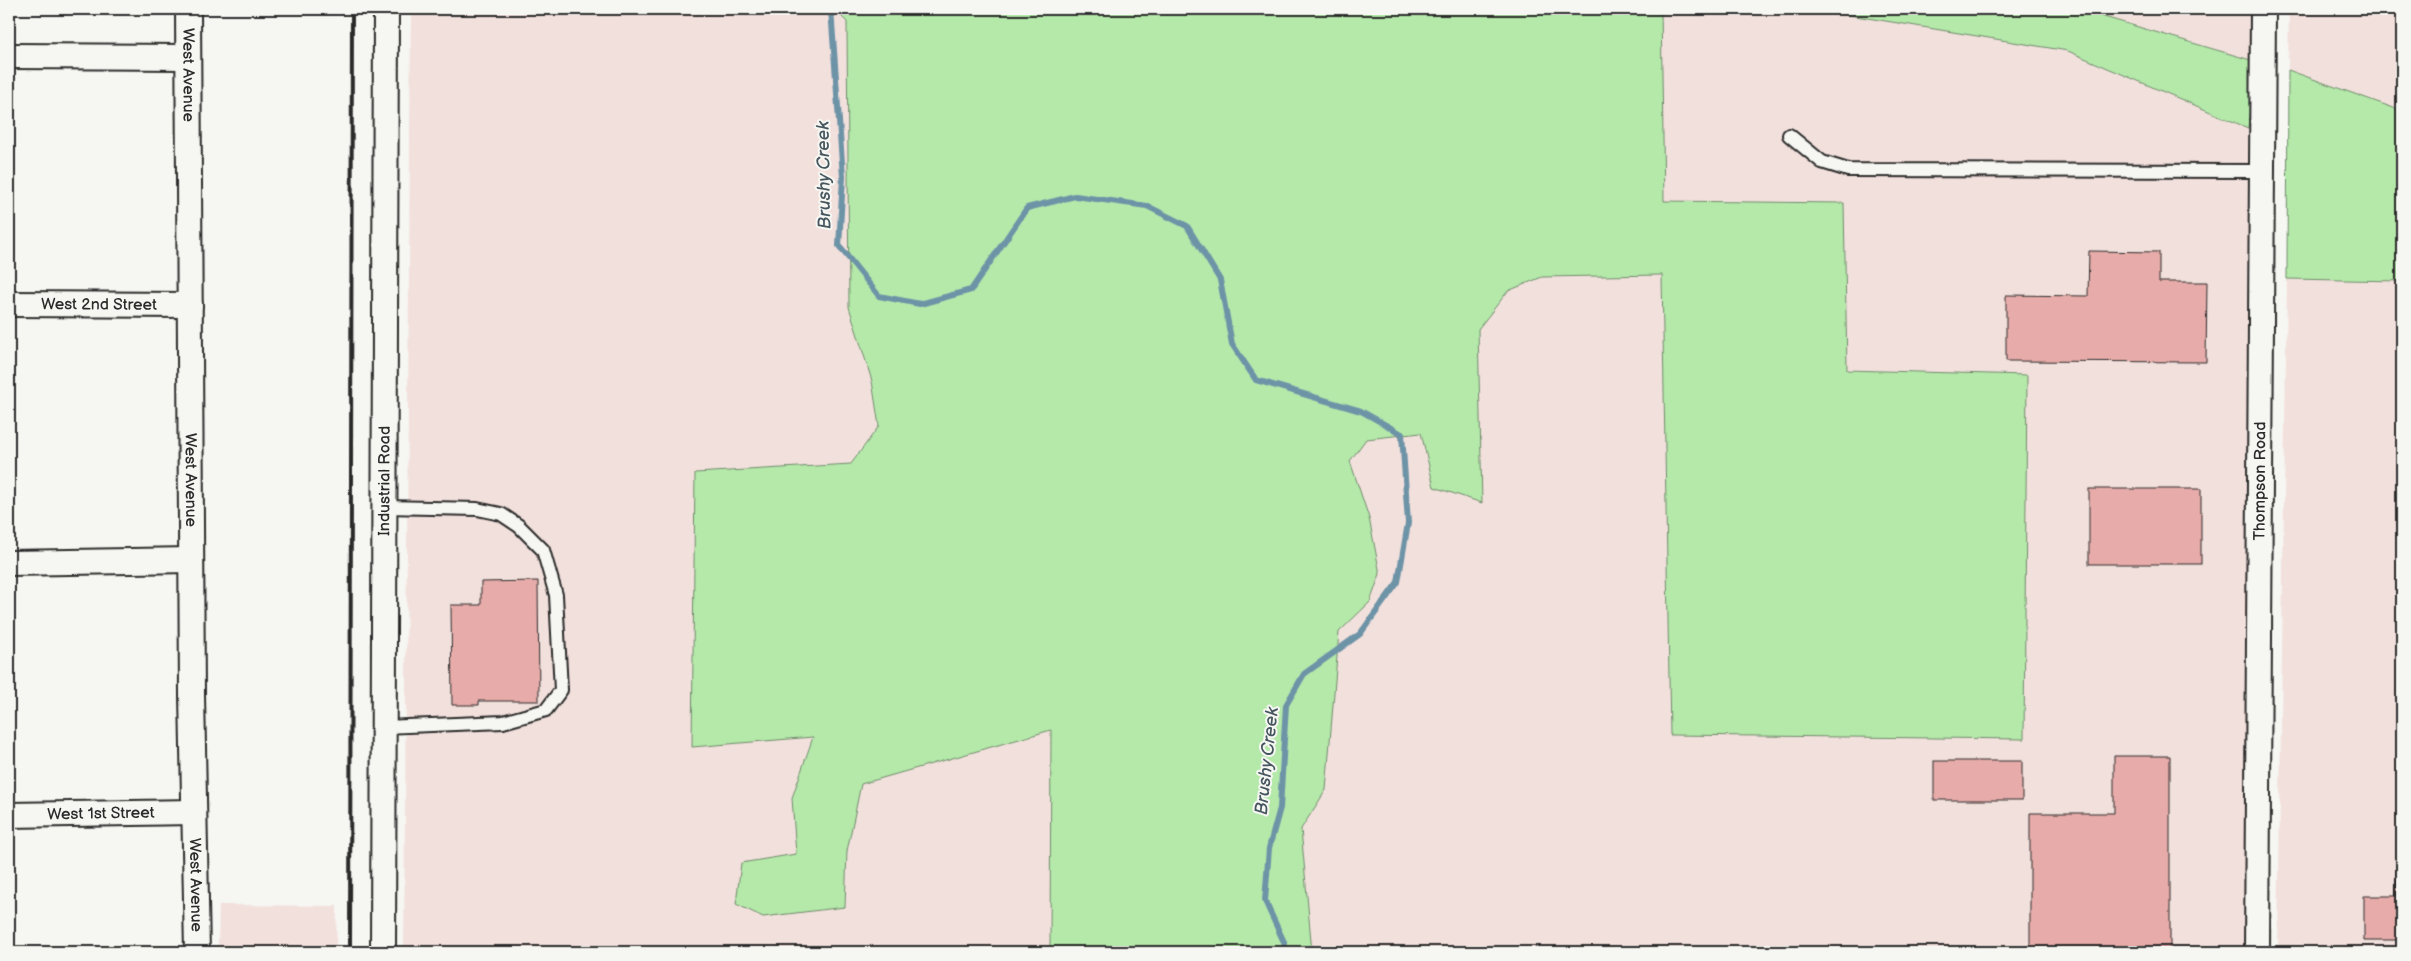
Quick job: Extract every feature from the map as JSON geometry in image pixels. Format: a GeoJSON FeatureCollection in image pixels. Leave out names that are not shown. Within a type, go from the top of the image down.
{"type":"FeatureCollection","features":[{"type":"Feature","properties":{"kind":"street","name":"West Avenue"},"geometry":{"type":"LineString","coordinates":[[188,9],[191,560],[198,952]]}},
{"type":"Feature","properties":{"kind":"street","name":"Industrial Road"},"geometry":{"type":"LineString","coordinates":[[383,952],[386,9]]}},
{"type":"Feature","properties":{"kind":"street","name":"Thompson Road"},"geometry":{"type":"LineString","coordinates":[[2258,952],[2264,9]]}},
{"type":"Feature","properties":{"kind":"street"},"geometry":{"type":"LineString","coordinates":[[9,56],[188,57]]}},
{"type":"Feature","properties":{"kind":"street","name":"West 2nd Street"},"geometry":{"type":"LineString","coordinates":[[9,304],[190,305]]}},
{"type":"Feature","properties":{"kind":"street"},"geometry":{"type":"LineString","coordinates":[[9,564],[191,560]]}},
{"type":"Feature","properties":{"kind":"street","name":"West 1st Street"},"geometry":{"type":"LineString","coordinates":[[9,815],[194,812]]}},
{"type":"Feature","properties":{"kind":"lane"},"geometry":{"type":"LineString","coordinates":[[1789,135],[1822,162],[1848,170],[2262,171]]}},
{"type":"Feature","properties":{"kind":"lane"},"geometry":{"type":"LineString","coordinates":[[384,727],[503,722],[546,710],[561,690],[556,595],[543,550],[519,526],[501,514],[477,509],[385,507]]}},
{"type":"Feature","properties":{"kind":"shaded area"},"geometry":{"type":"Polygon","coordinates":[[[411,9],[834,9],[847,22],[872,381],[879,426],[851,464],[695,474],[692,747],[813,736],[792,798],[796,854],[845,907],[847,851],[861,784],[1051,730],[1050,952],[404,952],[411,9]]]}},
{"type":"Feature","properties":{"kind":"shaded area"},"geometry":{"type":"Polygon","coordinates":[[[1661,9],[1837,13],[2068,51],[2248,128],[2249,743],[2244,952],[1312,952],[1301,829],[1326,790],[1339,632],[1370,602],[1380,574],[1369,518],[1350,461],[1366,439],[1421,433],[1434,487],[1481,502],[1478,329],[1508,291],[1542,277],[1662,274],[1670,734],[2027,375],[1847,370],[1844,203],[1664,201],[1661,9]]]}},
{"type":"Feature","properties":{"kind":"shaded area"},"geometry":{"type":"Polygon","coordinates":[[[2077,9],[2257,9],[2254,61],[2077,9]]]}},
{"type":"Feature","properties":{"kind":"shaded area"},"geometry":{"type":"Polygon","coordinates":[[[2289,9],[2402,9],[2402,111],[2288,70],[2289,9]]]}},
{"type":"Feature","properties":{"kind":"shaded area"},"geometry":{"type":"Polygon","coordinates":[[[2287,279],[2402,281],[2402,952],[2278,952],[2287,279]]]}},
{"type":"Feature","properties":{"kind":"shaded area"},"geometry":{"type":"Polygon","coordinates":[[[219,905],[337,906],[336,952],[218,952],[219,905]]]}},
{"type":"Feature","properties":{"kind":"green space"},"geometry":{"type":"Polygon","coordinates":[[[834,9],[1661,9],[1664,201],[1844,203],[1847,370],[2027,375],[2024,739],[1670,735],[1662,275],[1542,277],[1508,291],[1478,329],[1482,503],[1434,487],[1421,433],[1366,439],[1350,461],[1369,518],[1380,574],[1370,602],[1339,632],[1326,790],[1301,829],[1312,952],[1050,952],[1051,730],[861,784],[847,851],[845,907],[763,917],[736,904],[741,863],[796,854],[792,798],[813,737],[692,747],[695,473],[851,464],[879,426],[872,381],[849,307],[847,22],[834,9]]]}},
{"type":"Feature","properties":{"kind":"green space"},"geometry":{"type":"Polygon","coordinates":[[[1728,9],[2077,9],[2254,61],[2248,128],[2068,51],[1837,13],[1728,9]]]}},
{"type":"Feature","properties":{"kind":"green space"},"geometry":{"type":"Polygon","coordinates":[[[2288,70],[2402,111],[2402,281],[2287,279],[2288,70]]]}},
{"type":"Feature","properties":{"kind":"building"},"geometry":{"type":"Polygon","coordinates":[[[2089,251],[2159,252],[2159,282],[2207,282],[2206,362],[2006,361],[2006,295],[2088,296],[2089,251]]]}},
{"type":"Feature","properties":{"kind":"building"},"geometry":{"type":"Polygon","coordinates":[[[2089,489],[2201,489],[2201,564],[2089,564],[2089,489]]]}},
{"type":"Feature","properties":{"kind":"building"},"geometry":{"type":"Polygon","coordinates":[[[538,581],[539,701],[479,701],[479,705],[452,705],[451,605],[481,605],[481,582],[538,581]]]}},
{"type":"Feature","properties":{"kind":"building"},"geometry":{"type":"Polygon","coordinates":[[[2114,756],[2170,756],[2170,952],[2030,952],[2030,813],[2114,813],[2114,756]]]}},
{"type":"Feature","properties":{"kind":"building"},"geometry":{"type":"Polygon","coordinates":[[[1934,761],[2022,761],[2022,800],[1934,800],[1934,761]]]}},
{"type":"Feature","properties":{"kind":"building"},"geometry":{"type":"Polygon","coordinates":[[[2397,841],[2402,841],[2402,940],[2364,940],[2364,896],[2396,896],[2397,841]]]}},
{"type":"Feature","properties":{"kind":"waterway","name":"Brushy Creek"},"geometry":{"type":"LineString","coordinates":[[831,9],[843,177],[839,246],[879,296],[920,304],[971,290],[1027,208],[1075,196],[1147,206],[1187,226],[1220,280],[1232,344],[1256,380],[1361,411],[1402,434],[1408,523],[1398,582],[1360,634],[1304,674],[1286,705],[1280,808],[1269,848],[1265,901],[1284,942],[1286,952]]}},
{"type":"Feature","properties":{"kind":"railway"},"geometry":{"type":"LineString","coordinates":[[350,952],[352,9]]}}]}
